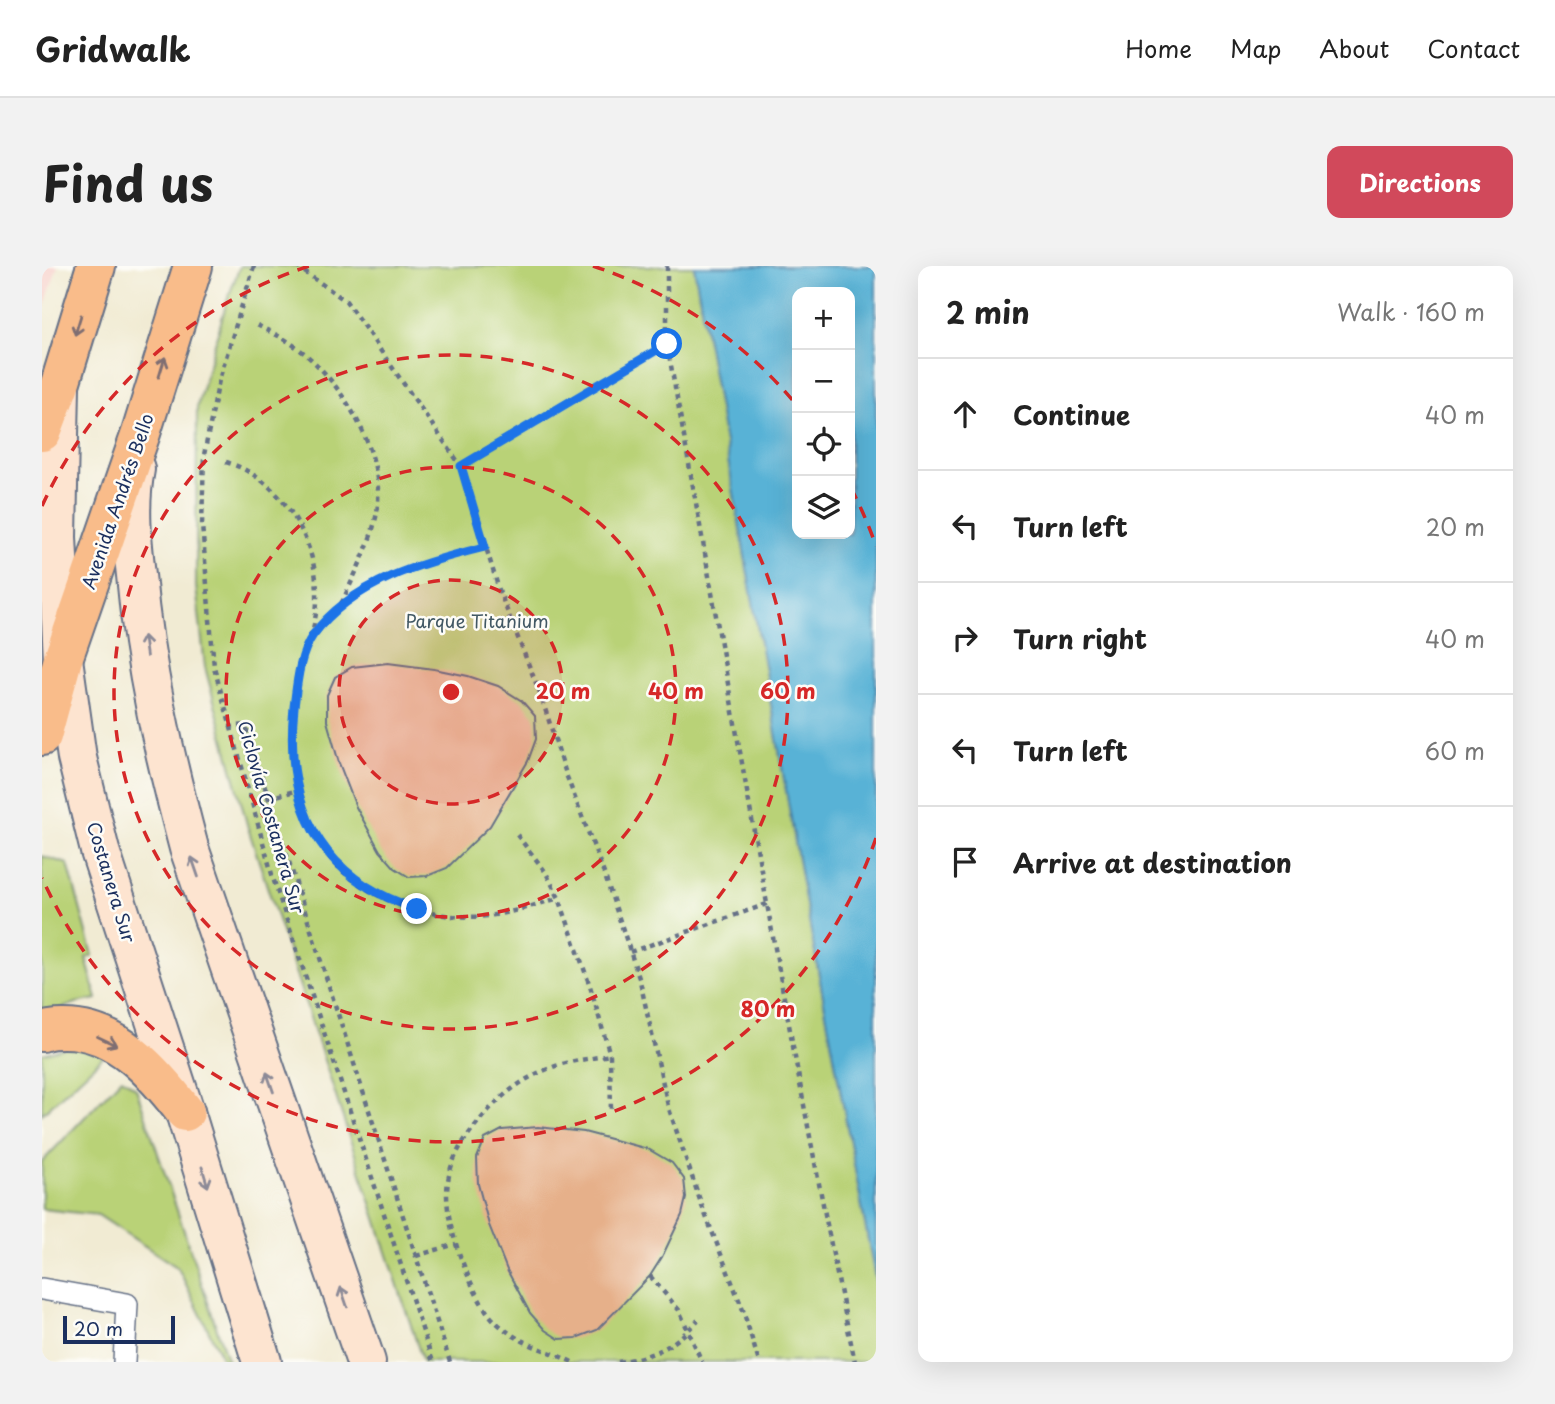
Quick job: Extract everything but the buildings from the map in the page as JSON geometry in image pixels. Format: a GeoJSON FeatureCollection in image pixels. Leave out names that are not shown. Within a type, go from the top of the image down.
{"type":"FeatureCollection","features":[{"type":"Feature","properties":{"kind":"main road"},"geometry":{"type":"LineString","coordinates":[[42,432],[60,384],[96,266]]}},
{"type":"Feature","properties":{"kind":"main road","name":"Avenida Andrés Bello"},"geometry":{"type":"LineString","coordinates":[[42,736],[63,659],[142,433],[193,266]]}},
{"type":"Feature","properties":{"kind":"main road","name":"Costanera Sur"},"geometry":{"type":"LineString","coordinates":[[60,384],[57,537],[63,659],[77,758],[100,851],[185,1112],[262,1362]]}},
{"type":"Feature","properties":{"kind":"main road"},"geometry":{"type":"LineString","coordinates":[[142,433],[133,480],[130,516],[149,678],[166,764],[189,848],[366,1362]]}},
{"type":"Feature","properties":{"kind":"main road"},"geometry":{"type":"LineString","coordinates":[[42,1032],[78,1029],[128,1050],[165,1087],[185,1112]]}},
{"type":"Feature","properties":{"kind":"lane"},"geometry":{"type":"LineString","coordinates":[[42,1289],[127,1304],[124,1362]]}},
{"type":"Feature","properties":{"kind":"path","name":"Ciclovía Costanera Sur"},"geometry":{"type":"LineString","coordinates":[[254,266],[219,380],[204,455],[202,525],[214,667],[278,891],[433,1362]]}},
{"type":"Feature","properties":{"kind":"path"},"geometry":{"type":"LineString","coordinates":[[296,266],[346,301],[461,466],[500,593],[540,693],[640,981],[668,1106],[702,1206],[743,1310],[759,1362]]}},
{"type":"Feature","properties":{"kind":"path"},"geometry":{"type":"LineString","coordinates":[[667,266],[667,344],[767,904],[830,1244],[855,1362]]}},
{"type":"Feature","properties":{"kind":"path"},"geometry":{"type":"LineString","coordinates":[[257,325],[299,349],[326,375],[352,412],[370,454],[378,486],[376,514],[369,540],[339,610]]}},
{"type":"Feature","properties":{"kind":"path"},"geometry":{"type":"LineString","coordinates":[[461,466],[667,344]]}},
{"type":"Feature","properties":{"kind":"path"},"geometry":{"type":"LineString","coordinates":[[226,462],[249,471],[284,504],[304,536],[314,564],[317,603],[313,629],[296,689],[292,730],[293,770],[315,832],[329,856],[350,876],[384,898],[428,912],[472,916],[519,910],[559,898]]}},
{"type":"Feature","properties":{"kind":"path"},"geometry":{"type":"LineString","coordinates":[[307,645],[314,634],[339,610],[371,587],[421,564],[485,547]]}},
{"type":"Feature","properties":{"kind":"path"},"geometry":{"type":"LineString","coordinates":[[229,727],[245,725],[450,1362]]}},
{"type":"Feature","properties":{"kind":"path"},"geometry":{"type":"LineString","coordinates":[[268,798],[299,790]]}},
{"type":"Feature","properties":{"kind":"path"},"geometry":{"type":"LineString","coordinates":[[517,835],[545,871],[559,898],[590,986],[610,1055],[611,1113]]}},
{"type":"Feature","properties":{"kind":"path"},"geometry":{"type":"LineString","coordinates":[[630,952],[767,904]]}},
{"type":"Feature","properties":{"kind":"path"},"geometry":{"type":"LineString","coordinates":[[572,1362],[527,1345],[496,1322],[480,1300],[456,1244],[447,1209],[448,1184],[458,1148],[467,1134],[492,1107],[521,1082],[550,1068],[576,1060],[610,1055]]}},
{"type":"Feature","properties":{"kind":"path"},"geometry":{"type":"LineString","coordinates":[[416,1256],[456,1244]]}},
{"type":"Feature","properties":{"kind":"path"},"geometry":{"type":"LineString","coordinates":[[650,1276],[679,1310],[702,1362]]}},
{"type":"Feature","properties":{"kind":"path"},"geometry":{"type":"LineString","coordinates":[[618,1362],[658,1353],[677,1341],[698,1320]]}},
{"type":"Feature","properties":{"kind":"shaded area"},"geometry":{"type":"Polygon","coordinates":[[[42,266],[58,266],[42,314],[42,266]]]}},
{"type":"Feature","properties":{"kind":"green space","name":"Parque Titanium"},"geometry":{"type":"Polygon","coordinates":[[[240,266],[694,266],[807,910],[876,1283],[876,1362],[423,1362],[248,828],[205,667],[196,586],[197,407],[227,301],[240,266]]]}},
{"type":"Feature","properties":{"kind":"green space"},"geometry":{"type":"Polygon","coordinates":[[[42,856],[68,864],[93,955],[86,958],[97,999],[76,1003],[42,1016],[42,856]]]}},
{"type":"Feature","properties":{"kind":"green space"},"geometry":{"type":"Polygon","coordinates":[[[75,1045],[106,1054],[42,1114],[42,1054],[75,1045]]]}},
{"type":"Feature","properties":{"kind":"green space"},"geometry":{"type":"Polygon","coordinates":[[[122,1078],[136,1088],[228,1362],[224,1362],[178,1268],[98,1215],[42,1209],[42,1162],[122,1078]]]}},
{"type":"Feature","properties":{"kind":"water"},"geometry":{"type":"Polygon","coordinates":[[[694,266],[876,266],[876,1283],[807,910],[694,266]]]}},
{"type":"Feature","properties":{"kind":"route"},"geometry":{"type":"LineString","coordinates":[[417,909],[375,894],[339,867],[321,844],[304,808],[293,770],[292,730],[296,689],[307,645],[332,616],[355,597],[380,583],[421,564],[485,547],[461,466],[667,344]]}}]}
